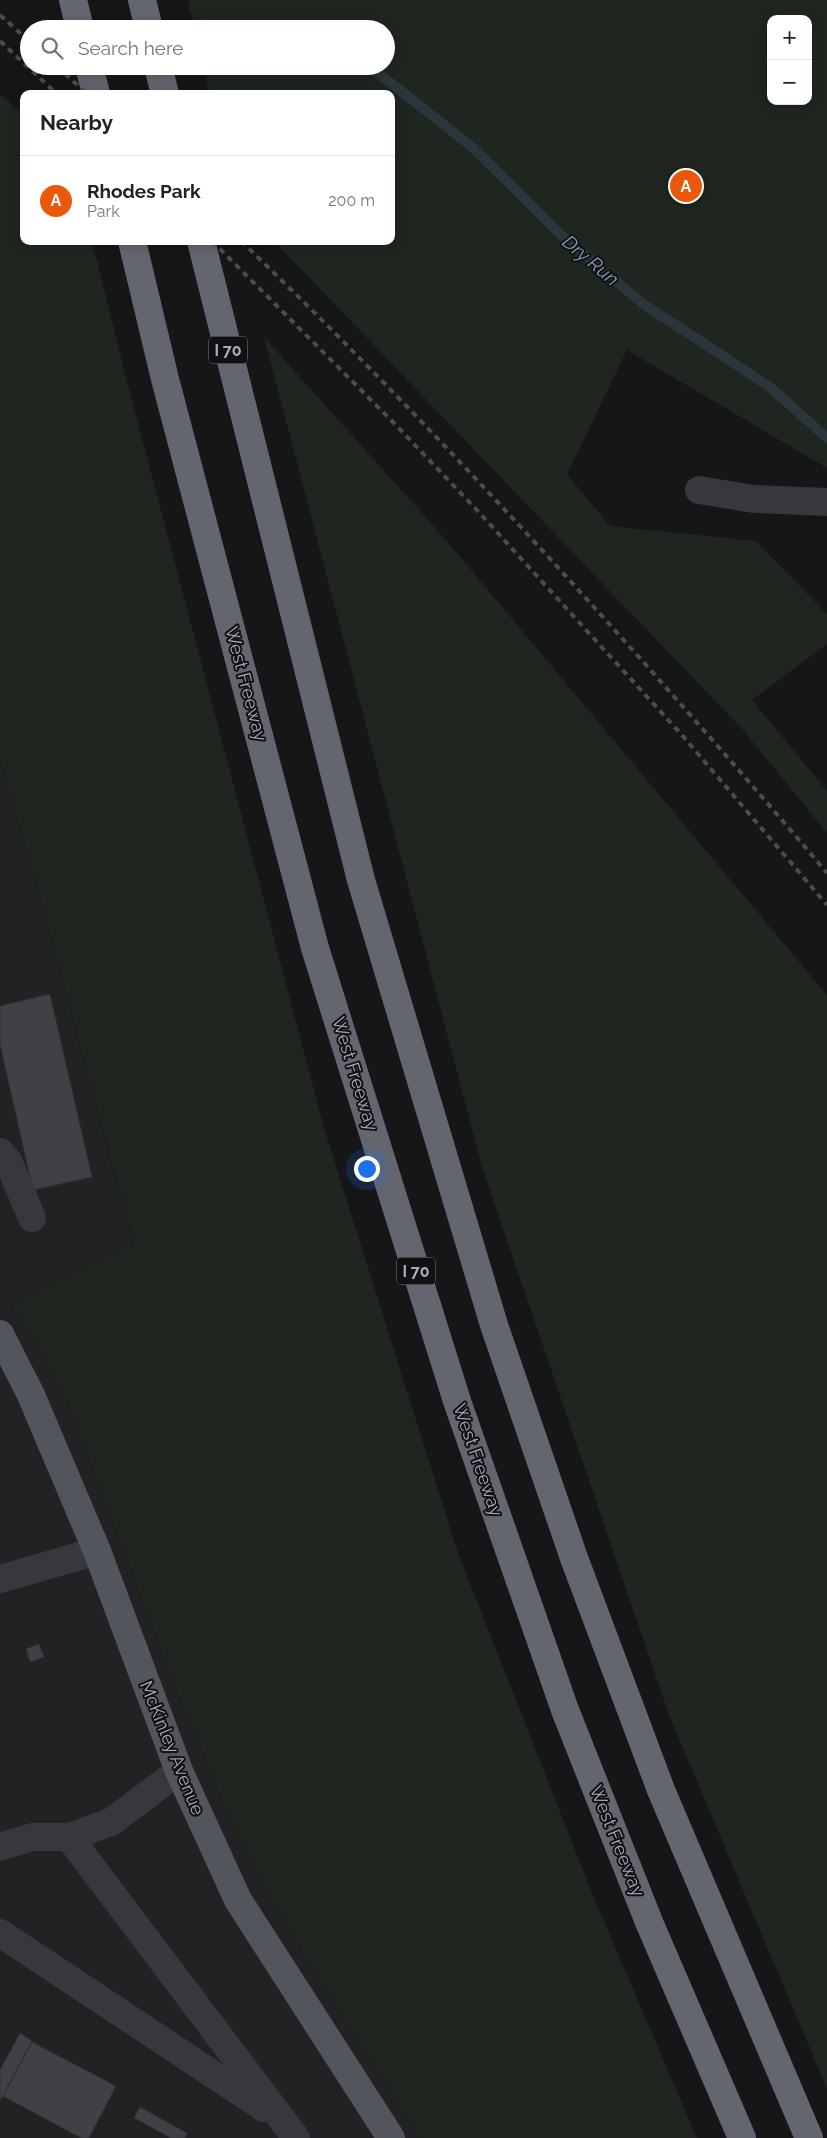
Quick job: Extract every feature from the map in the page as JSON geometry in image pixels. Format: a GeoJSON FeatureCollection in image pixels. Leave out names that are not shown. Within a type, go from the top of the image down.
{"type":"FeatureCollection","features":[{"type":"Feature","properties":{"kind":"highway"},"geometry":{"type":"LineString","coordinates":[[73,0],[78,20]]}},
{"type":"Feature","properties":{"kind":"highway"},"geometry":{"type":"LineString","coordinates":[[142,0],[147,20]]}},
{"type":"Feature","properties":{"kind":"highway"},"geometry":{"type":"LineString","coordinates":[[91,75],[95,90]]}},
{"type":"Feature","properties":{"kind":"highway"},"geometry":{"type":"LineString","coordinates":[[160,75],[164,90]]}},
{"type":"Feature","properties":{"kind":"highway","name":"West Freeway"},"geometry":{"type":"LineString","coordinates":[[133,245],[165,379],[316,948],[457,1401],[565,1710],[648,1922],[742,2138]]}},
{"type":"Feature","properties":{"kind":"highway","name":"I 70"},"geometry":{"type":"LineString","coordinates":[[202,245],[361,880],[494,1325],[574,1558],[661,1790],[809,2138]]}},
{"type":"Feature","properties":{"kind":"main road","name":"McKinley Avenue"},"geometry":{"type":"LineString","coordinates":[[0,1334],[31,1395],[97,1551],[178,1771],[238,1900],[391,2138]]}},
{"type":"Feature","properties":{"kind":"lane"},"geometry":{"type":"LineString","coordinates":[[698,490],[754,499],[827,502]]}},
{"type":"Feature","properties":{"kind":"lane"},"geometry":{"type":"LineString","coordinates":[[0,1152],[8,1161],[32,1218]]}},
{"type":"Feature","properties":{"kind":"lane"},"geometry":{"type":"LineString","coordinates":[[0,1579],[97,1551]]}},
{"type":"Feature","properties":{"kind":"lane"},"geometry":{"type":"LineString","coordinates":[[0,1847],[32,1837],[69,1837],[111,1822],[178,1771]]}},
{"type":"Feature","properties":{"kind":"lane"},"geometry":{"type":"LineString","coordinates":[[69,1837],[289,2129]]}},
{"type":"Feature","properties":{"kind":"lane"},"geometry":{"type":"LineString","coordinates":[[0,1933],[289,2129]]}},
{"type":"Feature","properties":{"kind":"shaded area"},"geometry":{"type":"Polygon","coordinates":[[[188,0],[827,0],[827,468],[627,350],[567,474],[610,526],[756,541],[827,614],[827,644],[752,700],[827,791],[827,833],[743,730],[278,245],[395,245],[395,90],[209,90],[205,75],[395,75],[395,20],[193,20],[188,0]]]}},
{"type":"Feature","properties":{"kind":"shaded area"},"geometry":{"type":"Polygon","coordinates":[[[0,94],[20,112],[20,245],[93,245],[125,374],[324,1128],[458,1553],[592,1893],[697,2138],[419,2138],[305,1957],[237,1836],[177,1693],[67,1402],[30,1333],[10,1306],[68,1275],[134,1246],[45,915],[0,760],[0,94]]]}},
{"type":"Feature","properties":{"kind":"shaded area"},"geometry":{"type":"Polygon","coordinates":[[[264,337],[446,540],[827,995],[827,2089],[669,1715],[482,1167],[264,337]]]}},
{"type":"Feature","properties":{"kind":"shaded area"},"geometry":{"type":"Polygon","coordinates":[[[0,760],[45,915],[134,1247],[68,1275],[10,1306],[30,1333],[67,1402],[177,1693],[237,1836],[305,1957],[419,2138],[0,2138],[0,760]]]}},
{"type":"Feature","properties":{"kind":"building"},"geometry":{"type":"Polygon","coordinates":[[[50,994],[92,1177],[33,1190],[0,1044],[0,1006],[50,994]]]}},
{"type":"Feature","properties":{"kind":"building"},"geometry":{"type":"Polygon","coordinates":[[[39,1644],[44,1657],[30,1662],[26,1649],[39,1644]]]}},
{"type":"Feature","properties":{"kind":"building"},"geometry":{"type":"Polygon","coordinates":[[[20,2033],[32,2041],[0,2101],[0,2070],[20,2033]]]}},
{"type":"Feature","properties":{"kind":"building"},"geometry":{"type":"Polygon","coordinates":[[[32,2042],[116,2086],[89,2138],[81,2138],[3,2096],[32,2042]]]}},
{"type":"Feature","properties":{"kind":"building"},"geometry":{"type":"Polygon","coordinates":[[[140,2107],[187,2133],[185,2138],[171,2138],[134,2118],[140,2107]]]}},
{"type":"Feature","properties":{"kind":"waterway","name":"Dry Run"},"geometry":{"type":"LineString","coordinates":[[380,75],[471,146],[561,235],[642,303],[770,387],[827,438]]}},
{"type":"Feature","properties":{"kind":"railway"},"geometry":{"type":"LineString","coordinates":[[0,15],[20,33]]}},
{"type":"Feature","properties":{"kind":"railway"},"geometry":{"type":"LineString","coordinates":[[0,41],[20,60]]}},
{"type":"Feature","properties":{"kind":"railway"},"geometry":{"type":"LineString","coordinates":[[37,75],[53,90]]}},
{"type":"Feature","properties":{"kind":"railway"},"geometry":{"type":"LineString","coordinates":[[67,75],[83,90]]}},
{"type":"Feature","properties":{"kind":"railway"},"geometry":{"type":"LineString","coordinates":[[216,245],[391,420],[474,507],[681,734],[827,905]]}},
{"type":"Feature","properties":{"kind":"railway"},"geometry":{"type":"LineString","coordinates":[[245,245],[350,348],[508,514],[683,707],[827,873]]}},
{"type":"Feature","properties":{"kind":"place","name":"Rhodes Park"},"geometry":{"type":"Point","coordinates":[686,186]}}]}
